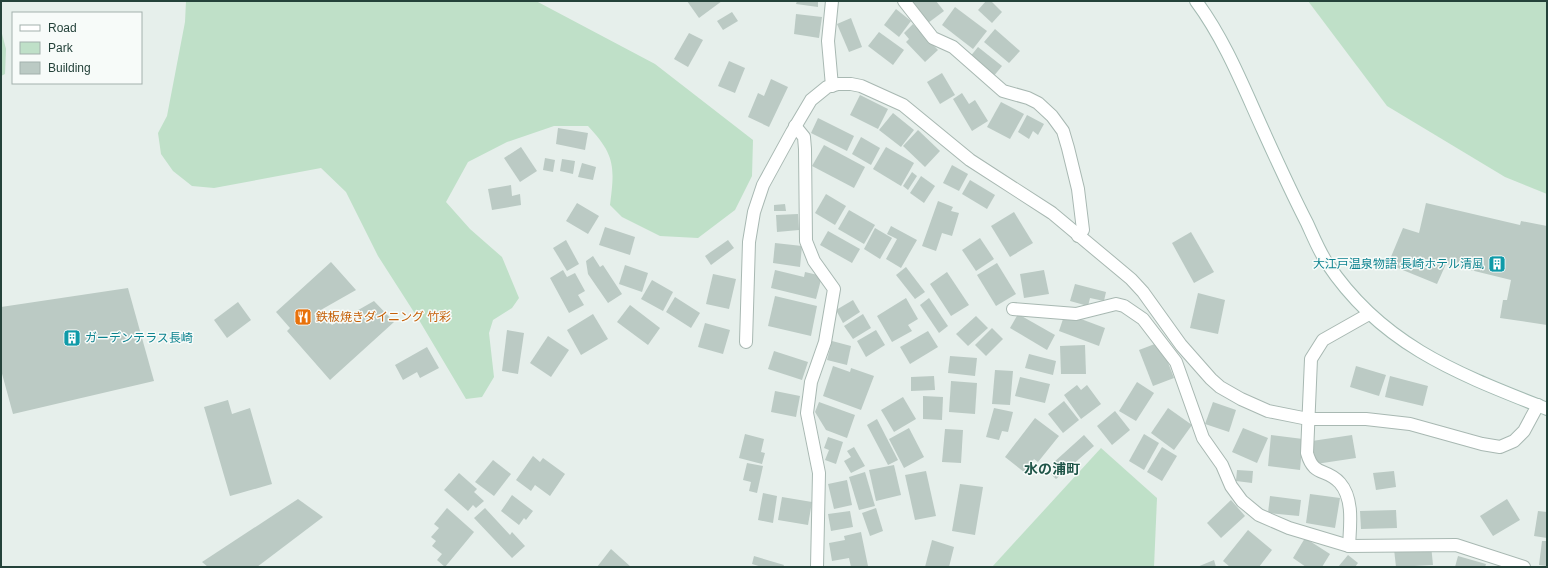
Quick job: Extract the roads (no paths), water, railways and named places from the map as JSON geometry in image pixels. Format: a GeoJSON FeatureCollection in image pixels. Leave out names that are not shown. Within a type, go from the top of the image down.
{"type":"FeatureCollection","features":[{"type":"Feature","properties":{"kind":"street"},"geometry":{"type":"LineString","coordinates":[[832,1],[828,41],[832,86]]}},
{"type":"Feature","properties":{"kind":"street"},"geometry":{"type":"LineString","coordinates":[[904,1],[933,38],[954,47],[1003,91],[1028,98],[1038,103],[1052,116],[1063,131],[1078,189],[1083,230],[1078,236]]}},
{"type":"Feature","properties":{"kind":"street"},"geometry":{"type":"LineString","coordinates":[[746,342],[749,242],[754,212],[763,185],[811,100],[820,92],[832,86],[851,84],[861,86],[904,105],[970,160],[1052,213],[1131,279],[1143,292],[1186,350],[1220,387],[1241,399],[1268,411],[1308,419],[1366,419],[1410,424],[1482,444],[1500,447],[1514,442],[1542,407],[1476,380],[1421,353],[1398,338],[1349,294],[1326,262],[1285,179],[1227,52],[1208,16],[1196,1]]}},
{"type":"Feature","properties":{"kind":"street"},"geometry":{"type":"LineString","coordinates":[[795,126],[804,137],[806,241],[814,261],[834,288],[825,342],[811,382],[807,404],[807,413],[819,472],[817,567]]}},
{"type":"Feature","properties":{"kind":"street"},"geometry":{"type":"LineString","coordinates":[[1013,309],[1076,314],[1116,304],[1133,311],[1143,320],[1176,362],[1203,438],[1217,457],[1225,476],[1242,501],[1259,515],[1289,528],[1349,546],[1456,545],[1524,567]]}},
{"type":"Feature","properties":{"kind":"street"},"geometry":{"type":"LineString","coordinates":[[1349,546],[1350,514],[1346,493],[1339,482],[1328,474],[1316,470],[1311,466],[1307,447],[1311,359],[1323,340],[1370,314]]}},
{"type":"Feature","properties":{"kind":"place","name":"大江戸温泉物語 長崎ホテル清風"},"geometry":{"type":"Point","coordinates":[1497,264]}},
{"type":"Feature","properties":{"kind":"place","name":"鉄板焼きダイニング 竹彩"},"geometry":{"type":"Point","coordinates":[303,317]}},
{"type":"Feature","properties":{"kind":"place","name":"ガーデンテラス長崎"},"geometry":{"type":"Point","coordinates":[72,338]}},
{"type":"Feature","properties":{"kind":"district","name":"水の浦町"},"geometry":{"type":"Point","coordinates":[1052,469]}}]}
